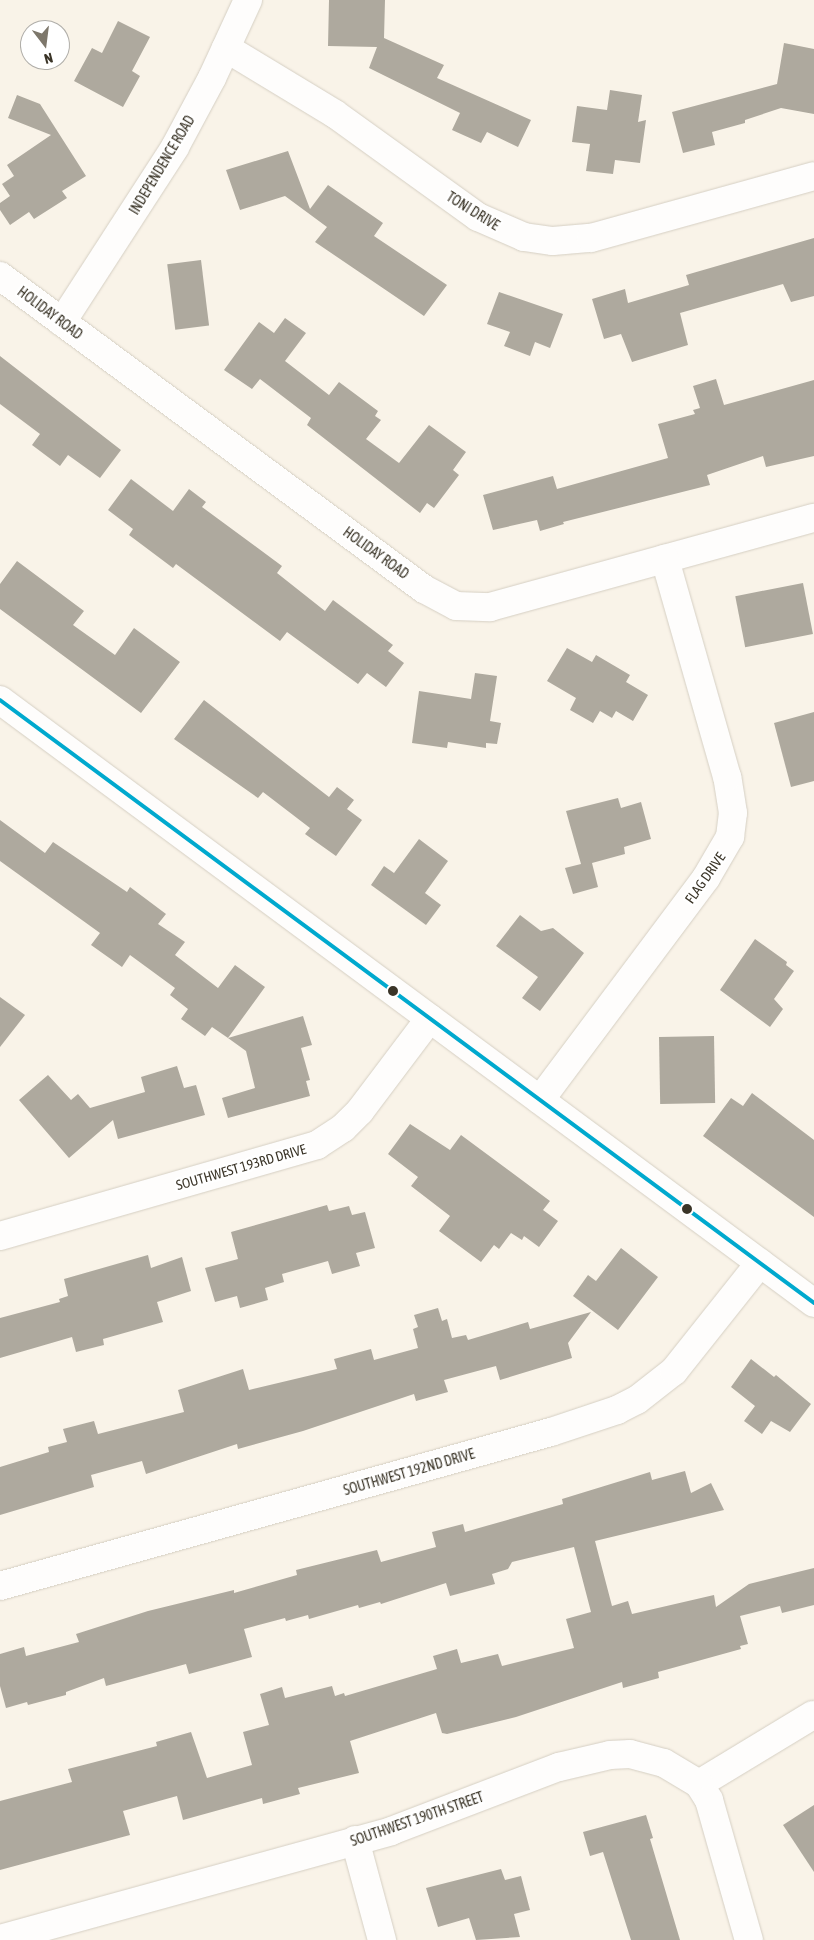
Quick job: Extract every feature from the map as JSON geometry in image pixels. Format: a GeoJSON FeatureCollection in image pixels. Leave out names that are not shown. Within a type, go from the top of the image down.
{"type":"FeatureCollection","features":[{"type":"Feature","properties":{"kind":"street","name":"INDEPENDENCE ROAD"},"geometry":{"type":"LineString","coordinates":[[62,322],[149,190],[226,48],[248,0]]}},
{"type":"Feature","properties":{"kind":"street","name":"TONI DRIVE"},"geometry":{"type":"LineString","coordinates":[[226,48],[358,129],[478,218],[524,237],[554,241],[591,238],[814,176]]}},
{"type":"Feature","properties":{"kind":"street","name":"HOLIDAY ROAD"},"geometry":{"type":"LineString","coordinates":[[0,276],[446,602],[472,609],[490,607],[814,518]]}},
{"type":"Feature","properties":{"kind":"street","name":"FLAG DRIVE"},"geometry":{"type":"LineString","coordinates":[[540,1100],[706,878],[730,838],[733,813],[730,789],[665,558]]}},
{"type":"Feature","properties":{"kind":"street"},"geometry":{"type":"LineString","coordinates":[[0,700],[814,1303]]}},
{"type":"Feature","properties":{"kind":"street","name":"SOUTHWEST 193RD DRIVE"},"geometry":{"type":"LineString","coordinates":[[0,1236],[318,1145],[351,1121],[430,1018]]}},
{"type":"Feature","properties":{"kind":"street","name":"SOUTHWEST 192ND DRIVE"},"geometry":{"type":"LineString","coordinates":[[0,1586],[551,1432],[617,1410],[637,1400],[674,1371],[760,1263]]}},
{"type":"Feature","properties":{"kind":"street"},"geometry":{"type":"LineString","coordinates":[[749,1940],[709,1800],[699,1784],[813,1715]]}},
{"type":"Feature","properties":{"kind":"street","name":"SOUTHWEST 190TH STREET"},"geometry":{"type":"LineString","coordinates":[[1,1939],[356,1840],[428,1818],[559,1767],[610,1755],[648,1757],[686,1773],[699,1784]]}},
{"type":"Feature","properties":{"kind":"street"},"geometry":{"type":"LineString","coordinates":[[356,1840],[382,1940]]}},
{"type":"Feature","properties":{"kind":"building"},"geometry":{"type":"Polygon","coordinates":[[[329,0],[385,0],[384,38],[444,65],[437,78],[531,120],[518,147],[487,132],[481,143],[452,130],[460,113],[369,68],[377,47],[328,46],[329,0]]]}},
{"type":"Feature","properties":{"kind":"building"},"geometry":{"type":"Polygon","coordinates":[[[118,21],[150,37],[132,71],[140,76],[123,107],[74,81],[92,48],[102,53],[118,21]]]}},
{"type":"Feature","properties":{"kind":"building"},"geometry":{"type":"Polygon","coordinates":[[[784,43],[814,49],[814,114],[781,108],[745,120],[745,123],[712,132],[715,145],[683,153],[672,112],[777,84],[784,43]]]}},
{"type":"Feature","properties":{"kind":"building"},"geometry":{"type":"Polygon","coordinates":[[[610,90],[642,95],[638,122],[646,120],[640,163],[615,160],[613,174],[586,171],[590,144],[572,142],[577,106],[607,110],[610,90]]]}},
{"type":"Feature","properties":{"kind":"building"},"geometry":{"type":"Polygon","coordinates":[[[17,95],[40,104],[86,176],[62,191],[67,198],[34,219],[29,212],[10,225],[0,210],[0,203],[10,196],[2,184],[14,176],[7,165],[51,135],[8,118],[17,95]]]}},
{"type":"Feature","properties":{"kind":"building"},"geometry":{"type":"Polygon","coordinates":[[[288,151],[310,209],[328,185],[383,223],[374,236],[447,285],[424,316],[315,242],[327,227],[285,196],[240,210],[226,170],[288,151]]]}},
{"type":"Feature","properties":{"kind":"building"},"geometry":{"type":"Polygon","coordinates":[[[814,238],[814,296],[791,302],[783,284],[680,313],[688,345],[632,362],[621,334],[604,339],[592,299],[625,289],[628,303],[689,285],[686,275],[814,238]]]}},
{"type":"Feature","properties":{"kind":"building"},"geometry":{"type":"Polygon","coordinates":[[[201,260],[209,326],[175,330],[167,264],[201,260]]]}},
{"type":"Feature","properties":{"kind":"building"},"geometry":{"type":"Polygon","coordinates":[[[499,292],[563,314],[550,348],[535,342],[530,356],[504,346],[510,332],[487,324],[499,292]]]}},
{"type":"Feature","properties":{"kind":"building"},"geometry":{"type":"Polygon","coordinates":[[[285,318],[306,333],[285,361],[329,395],[339,382],[378,411],[375,416],[381,420],[366,439],[399,463],[429,425],[466,452],[453,470],[459,475],[434,508],[427,503],[420,513],[307,425],[311,418],[260,379],[252,389],[224,370],[259,322],[274,333],[285,318]]]}},
{"type":"Feature","properties":{"kind":"building"},"geometry":{"type":"Polygon","coordinates":[[[0,356],[121,450],[100,478],[68,455],[60,466],[32,445],[40,434],[0,404],[0,356]]]}},
{"type":"Feature","properties":{"kind":"building"},"geometry":{"type":"Polygon","coordinates":[[[716,379],[724,405],[814,380],[814,456],[766,467],[763,456],[707,475],[710,485],[563,522],[564,524],[540,531],[537,520],[493,530],[483,495],[553,476],[557,489],[668,458],[658,424],[695,414],[693,410],[700,408],[693,386],[716,379]]]}},
{"type":"Feature","properties":{"kind":"building"},"geometry":{"type":"Polygon","coordinates":[[[131,479],[173,511],[189,489],[206,502],[202,507],[282,566],[277,573],[325,611],[333,600],[393,645],[388,651],[404,663],[386,687],[367,673],[358,684],[287,632],[280,641],[176,564],[173,568],[129,535],[133,529],[108,510],[131,479]]]}},
{"type":"Feature","properties":{"kind":"building"},"geometry":{"type":"Polygon","coordinates":[[[17,561],[84,611],[73,625],[115,655],[134,628],[180,662],[141,713],[0,609],[0,584],[17,561]]]}},
{"type":"Feature","properties":{"kind":"building"},"geometry":{"type":"Polygon","coordinates":[[[803,583],[813,634],[745,647],[735,596],[803,583]]]}},
{"type":"Feature","properties":{"kind":"building"},"geometry":{"type":"Polygon","coordinates":[[[567,648],[592,662],[596,655],[630,675],[626,682],[648,695],[633,721],[616,711],[612,718],[600,711],[593,723],[570,710],[576,698],[547,681],[567,648]]]}},
{"type":"Feature","properties":{"kind":"building"},"geometry":{"type":"Polygon","coordinates":[[[475,673],[497,676],[490,721],[501,723],[497,744],[486,743],[486,748],[448,742],[447,748],[412,743],[419,691],[471,699],[475,673]]]}},
{"type":"Feature","properties":{"kind":"building"},"geometry":{"type":"Polygon","coordinates":[[[204,700],[329,797],[337,787],[354,800],[347,809],[362,820],[336,856],[305,834],[310,828],[263,792],[258,798],[174,739],[204,700]]]}},
{"type":"Feature","properties":{"kind":"building"},"geometry":{"type":"Polygon","coordinates":[[[814,712],[814,781],[791,787],[774,723],[814,712]]]}},
{"type":"Feature","properties":{"kind":"building"},"geometry":{"type":"Polygon","coordinates":[[[618,798],[621,808],[641,802],[651,839],[624,847],[625,854],[592,863],[598,887],[573,894],[565,868],[581,864],[566,811],[618,798]]]}},
{"type":"Feature","properties":{"kind":"building"},"geometry":{"type":"Polygon","coordinates":[[[0,820],[45,853],[53,842],[127,892],[130,887],[166,914],[158,924],[185,942],[175,955],[218,988],[235,965],[265,987],[228,1038],[212,1027],[205,1036],[181,1019],[188,1009],[170,995],[175,988],[130,955],[122,967],[91,945],[100,933],[0,861],[0,820]]]}},
{"type":"Feature","properties":{"kind":"building"},"geometry":{"type":"Polygon","coordinates":[[[419,839],[448,861],[425,893],[441,905],[426,925],[371,885],[384,866],[394,873],[419,839]]]}},
{"type":"Feature","properties":{"kind":"building"},"geometry":{"type":"Polygon","coordinates":[[[520,915],[541,931],[553,928],[584,953],[540,1011],[522,998],[538,977],[496,946],[520,915]]]}},
{"type":"Feature","properties":{"kind":"building"},"geometry":{"type":"Polygon","coordinates":[[[755,939],[787,962],[786,965],[794,971],[774,999],[783,1009],[770,1027],[720,990],[755,939]]]}},
{"type":"Feature","properties":{"kind":"building"},"geometry":{"type":"Polygon","coordinates":[[[0,997],[25,1015],[0,1047],[0,997]]]}},
{"type":"Feature","properties":{"kind":"building"},"geometry":{"type":"Polygon","coordinates":[[[303,1016],[312,1045],[301,1048],[310,1080],[306,1081],[310,1096],[228,1118],[222,1098],[255,1088],[246,1051],[228,1038],[303,1016]]]}},
{"type":"Feature","properties":{"kind":"building"},"geometry":{"type":"Polygon","coordinates":[[[714,1036],[715,1103],[660,1104],[659,1037],[714,1036]]]}},
{"type":"Feature","properties":{"kind":"building"},"geometry":{"type":"Polygon","coordinates":[[[177,1066],[184,1088],[196,1085],[205,1115],[118,1139],[113,1120],[69,1158],[19,1100],[48,1075],[71,1100],[78,1094],[90,1108],[145,1092],[141,1077],[177,1066]]]}},
{"type":"Feature","properties":{"kind":"building"},"geometry":{"type":"Polygon","coordinates":[[[752,1093],[814,1140],[814,1217],[703,1136],[731,1098],[743,1106],[752,1093]]]}},
{"type":"Feature","properties":{"kind":"building"},"geometry":{"type":"Polygon","coordinates":[[[410,1124],[450,1150],[461,1135],[550,1201],[543,1210],[558,1221],[539,1247],[524,1236],[522,1240],[511,1233],[499,1249],[494,1245],[481,1262],[439,1231],[450,1216],[411,1186],[418,1177],[388,1154],[410,1124]]]}},
{"type":"Feature","properties":{"kind":"building"},"geometry":{"type":"Polygon","coordinates":[[[327,1205],[329,1211],[349,1206],[352,1215],[365,1212],[375,1248],[356,1253],[360,1266],[332,1274],[328,1261],[282,1274],[284,1282],[265,1288],[268,1300],[240,1308],[237,1296],[215,1302],[205,1268],[238,1259],[231,1232],[327,1205]]]}},
{"type":"Feature","properties":{"kind":"building"},"geometry":{"type":"Polygon","coordinates":[[[621,1248],[658,1277],[618,1330],[573,1296],[588,1275],[596,1281],[621,1248]]]}},
{"type":"Feature","properties":{"kind":"building"},"geometry":{"type":"Polygon","coordinates":[[[148,1255],[151,1268],[182,1257],[191,1291],[157,1302],[163,1322],[103,1339],[104,1345],[76,1352],[72,1337],[0,1358],[0,1318],[60,1302],[59,1299],[68,1296],[64,1279],[148,1255]]]}},
{"type":"Feature","properties":{"kind":"building"},"geometry":{"type":"Polygon","coordinates":[[[438,1308],[442,1321],[447,1319],[452,1338],[466,1335],[468,1340],[528,1322],[530,1329],[591,1312],[568,1343],[572,1358],[500,1380],[496,1366],[444,1380],[448,1392],[416,1401],[414,1394],[303,1431],[238,1449],[237,1444],[146,1474],[142,1461],[91,1475],[94,1487],[0,1515],[0,1467],[49,1452],[48,1447],[67,1442],[63,1429],[94,1421],[98,1434],[184,1412],[178,1390],[243,1369],[249,1390],[337,1369],[334,1359],[371,1349],[374,1360],[418,1348],[413,1329],[418,1327],[414,1315],[438,1308]]]}},
{"type":"Feature","properties":{"kind":"building"},"geometry":{"type":"Polygon","coordinates":[[[751,1359],[774,1377],[776,1375],[811,1404],[790,1432],[771,1421],[762,1434],[744,1421],[755,1406],[731,1387],[751,1359]]]}},
{"type":"Feature","properties":{"kind":"building"},"geometry":{"type":"Polygon","coordinates":[[[685,1471],[691,1493],[711,1483],[724,1510],[595,1541],[612,1606],[628,1601],[632,1614],[714,1595],[716,1607],[749,1584],[814,1568],[814,1605],[782,1613],[780,1606],[740,1616],[748,1644],[740,1646],[741,1649],[658,1672],[659,1678],[623,1688],[622,1682],[516,1717],[447,1734],[442,1733],[436,1713],[350,1741],[359,1773],[298,1788],[300,1794],[263,1804],[262,1798],[183,1820],[177,1796],[123,1811],[130,1835],[0,1870],[0,1801],[72,1782],[68,1769],[157,1746],[156,1742],[191,1732],[207,1778],[252,1765],[243,1732],[269,1725],[260,1694],[282,1687],[285,1698],[332,1686],[335,1696],[344,1693],[345,1696],[437,1669],[433,1656],[457,1649],[461,1663],[498,1654],[502,1666],[574,1648],[566,1619],[591,1612],[574,1547],[512,1562],[508,1569],[492,1574],[495,1584],[450,1596],[446,1583],[381,1604],[380,1602],[359,1608],[358,1605],[309,1619],[308,1615],[286,1621],[285,1618],[244,1629],[252,1657],[189,1674],[186,1664],[106,1686],[104,1678],[66,1692],[66,1695],[28,1705],[27,1702],[6,1708],[0,1686],[0,1654],[24,1647],[26,1656],[79,1642],[76,1634],[148,1611],[234,1590],[234,1593],[297,1575],[296,1570],[377,1550],[381,1562],[436,1547],[432,1532],[463,1524],[465,1532],[563,1504],[562,1499],[650,1472],[652,1480],[685,1471]]]}},
{"type":"Feature","properties":{"kind":"building"},"geometry":{"type":"Polygon","coordinates":[[[814,1805],[814,1872],[783,1825],[814,1805]]]}},
{"type":"Feature","properties":{"kind":"building"},"geometry":{"type":"Polygon","coordinates":[[[646,1815],[653,1838],[650,1839],[680,1940],[631,1940],[603,1852],[590,1856],[583,1832],[646,1815]]]}},
{"type":"Feature","properties":{"kind":"building"},"geometry":{"type":"Polygon","coordinates":[[[501,1869],[505,1880],[521,1876],[530,1910],[514,1914],[520,1937],[476,1940],[469,1918],[438,1927],[426,1888],[501,1869]]]}},
{"type":"Feature","properties":{"kind":"transit line"},"geometry":{"type":"LineString","coordinates":[[0,700],[814,1303]]}}]}
